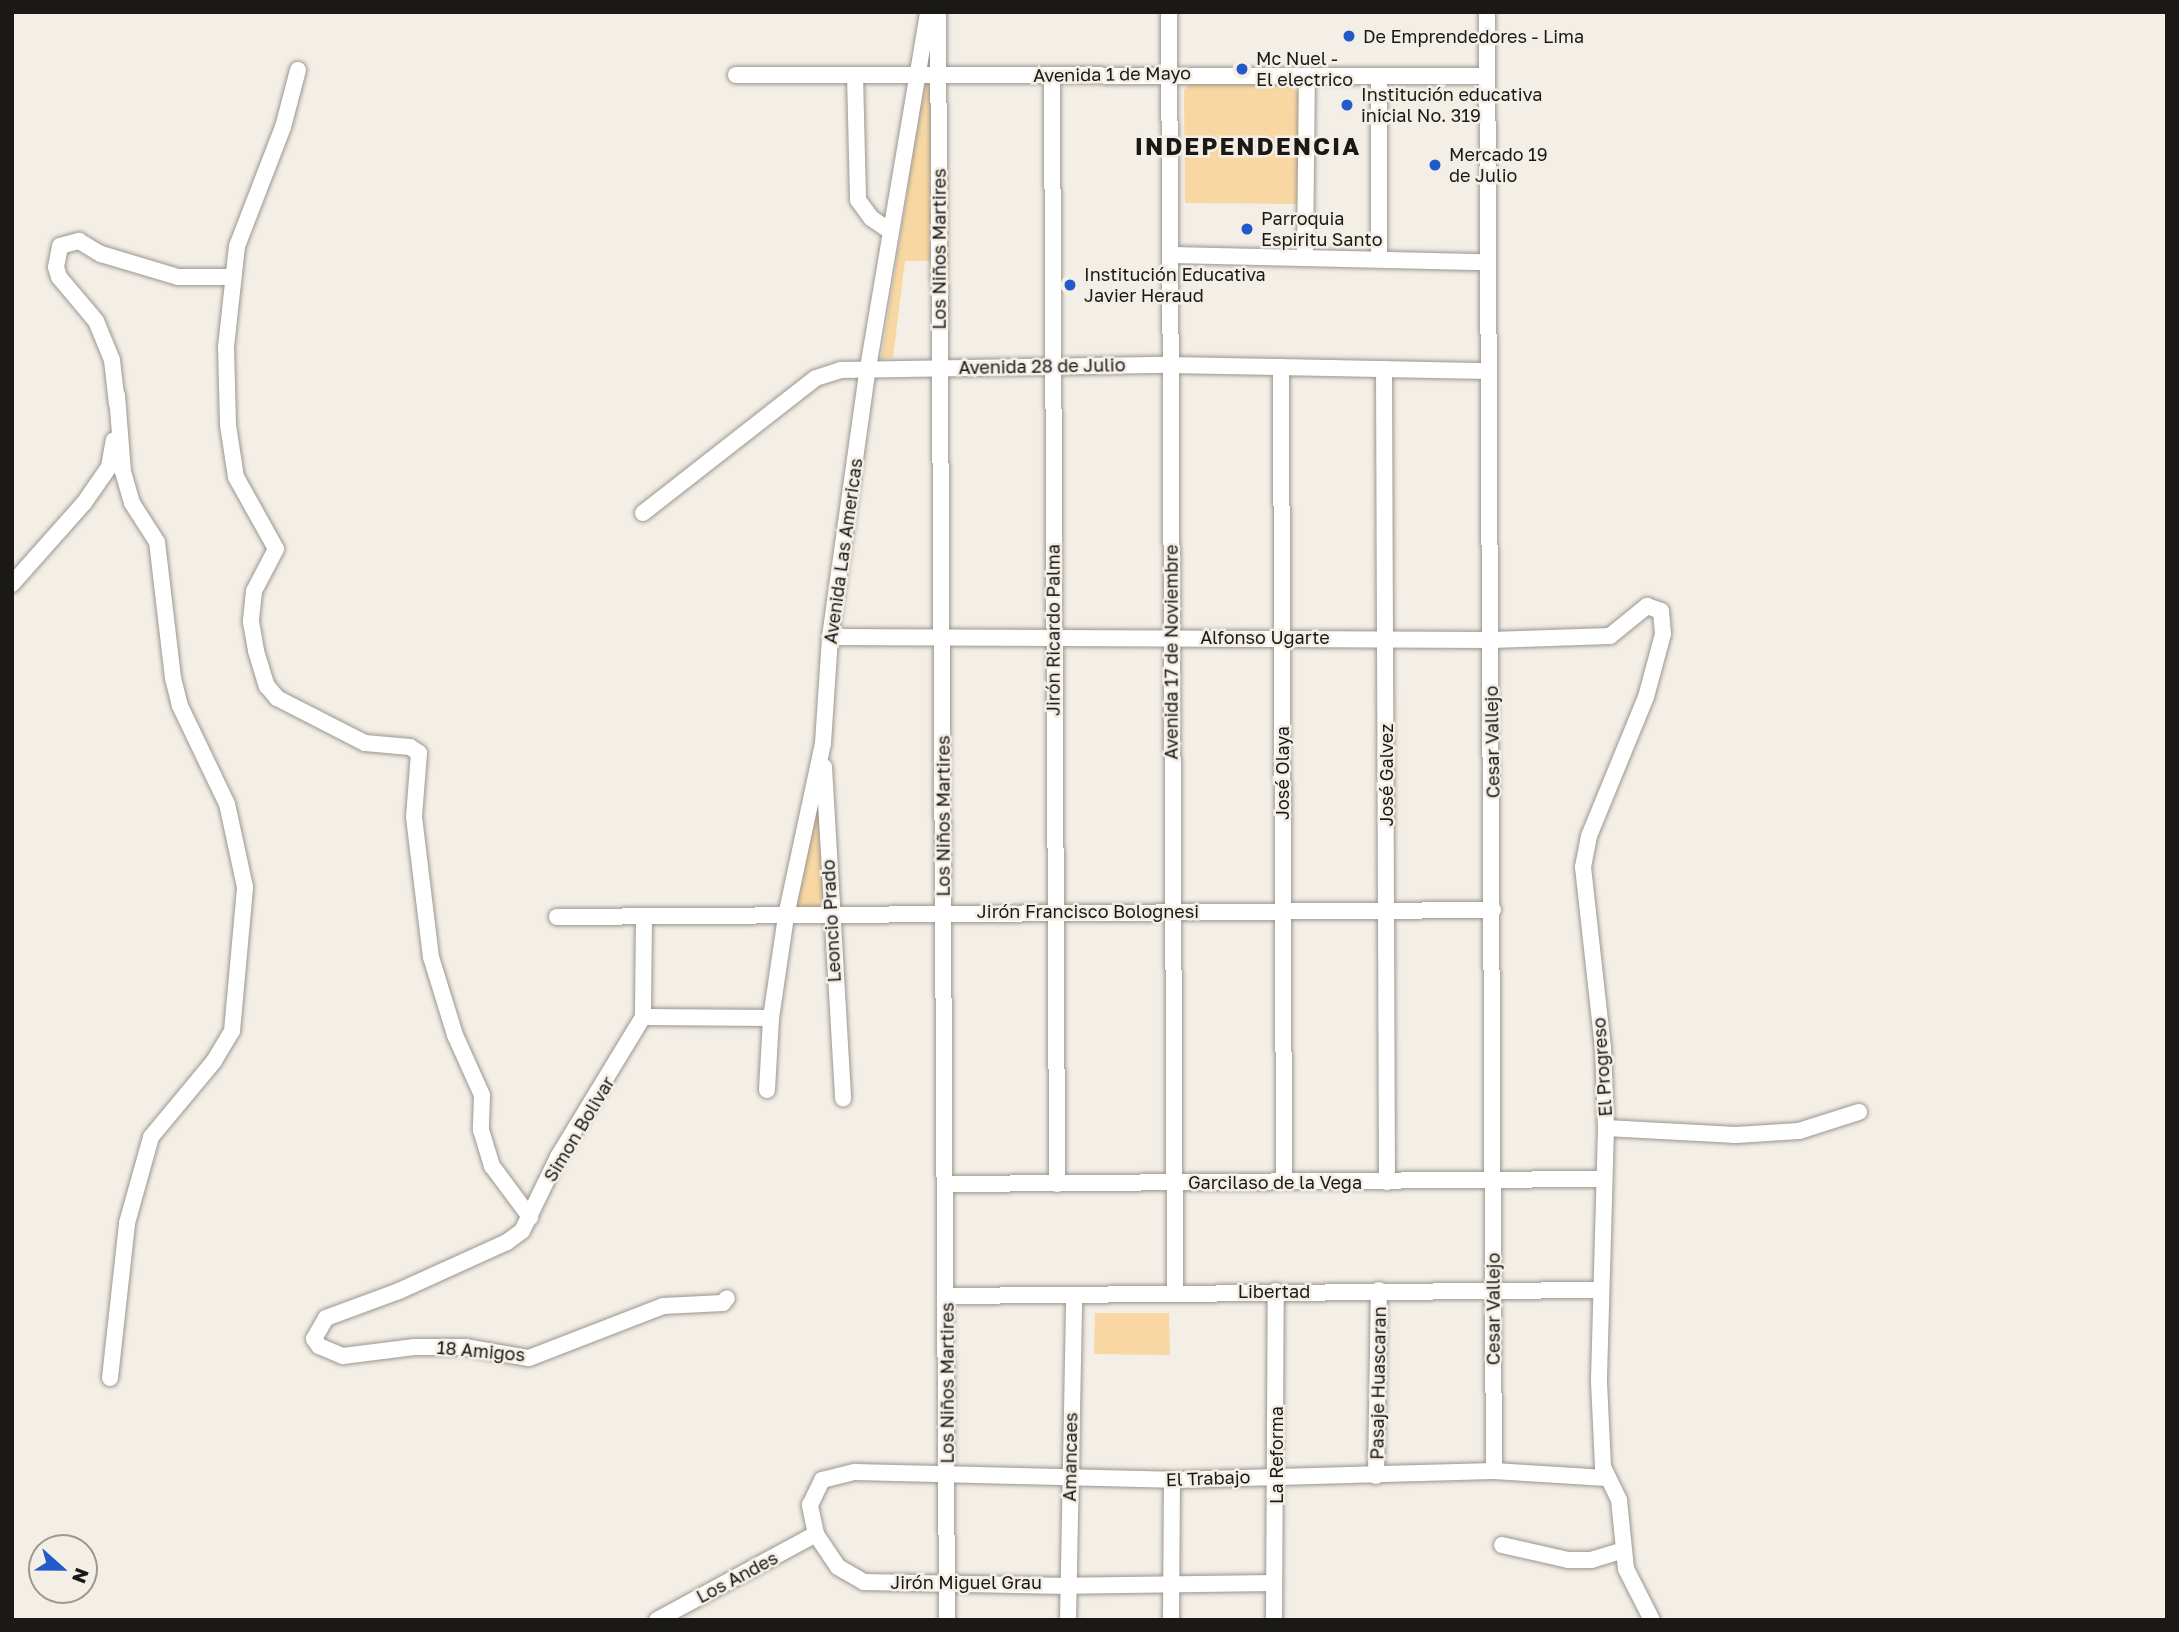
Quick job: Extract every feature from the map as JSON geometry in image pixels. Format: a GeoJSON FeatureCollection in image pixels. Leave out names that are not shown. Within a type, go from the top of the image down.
{"type":"FeatureCollection","features":[{"type":"Feature","properties":{"kind":"street","name":"Avenida Las Americas"},"geometry":{"type":"LineString","coordinates":[[767,1090],[771,1018],[786,916],[823,743],[830,637],[868,368],[915,73],[928,12]]}},
{"type":"Feature","properties":{"kind":"street","name":"Los Niños Martires"},"geometry":{"type":"LineString","coordinates":[[938,12],[939,368],[944,637],[947,1620]]}},
{"type":"Feature","properties":{"kind":"street","name":"Avenida 17 de Noviembre"},"geometry":{"type":"LineString","coordinates":[[1169,12],[1174,911],[1172,1182],[1175,1292]]}},
{"type":"Feature","properties":{"kind":"street","name":"Cesar Vallejo"},"geometry":{"type":"LineString","coordinates":[[1487,12],[1494,1471]]}},
{"type":"Feature","properties":{"kind":"street"},"geometry":{"type":"LineString","coordinates":[[298,70],[282,127],[237,246],[226,346],[228,425],[236,477],[276,550],[254,591],[251,622],[267,686],[301,713],[365,743],[410,747],[419,753],[414,817],[431,957],[455,1035],[482,1095],[481,1130],[492,1166],[530,1217]]}},
{"type":"Feature","properties":{"kind":"street","name":"Avenida 1 de Mayo"},"geometry":{"type":"LineString","coordinates":[[736,75],[915,73],[1052,76],[1170,72],[1307,76],[1487,76]]}},
{"type":"Feature","properties":{"kind":"street"},"geometry":{"type":"LineString","coordinates":[[855,75],[858,200],[870,218],[889,230]]}},
{"type":"Feature","properties":{"kind":"street","name":"Jirón Ricardo Palma"},"geometry":{"type":"LineString","coordinates":[[1052,76],[1051,366],[1057,1184]]}},
{"type":"Feature","properties":{"kind":"street"},"geometry":{"type":"LineString","coordinates":[[1305,257],[1307,76]]}},
{"type":"Feature","properties":{"kind":"street"},"geometry":{"type":"LineString","coordinates":[[1379,76],[1379,259]]}},
{"type":"Feature","properties":{"kind":"street"},"geometry":{"type":"LineString","coordinates":[[110,1378],[127,1223],[151,1137],[221,1053],[232,1031],[245,887],[227,804],[180,706],[173,678],[157,542],[132,503],[123,472],[117,394],[111,360],[96,321],[59,277],[56,267],[60,246],[79,241],[101,254],[178,277],[233,276]]}},
{"type":"Feature","properties":{"kind":"street"},"geometry":{"type":"LineString","coordinates":[[1170,255],[1488,262]]}},
{"type":"Feature","properties":{"kind":"street","name":"Avenida 28 de Julio"},"geometry":{"type":"LineString","coordinates":[[643,513],[816,378],[833,371],[868,368],[1170,365],[1489,371]]}},
{"type":"Feature","properties":{"kind":"street","name":"José Olaya"},"geometry":{"type":"LineString","coordinates":[[1281,367],[1284,1179]]}},
{"type":"Feature","properties":{"kind":"street","name":"José Galvez"},"geometry":{"type":"LineString","coordinates":[[1384,369],[1387,1182]]}},
{"type":"Feature","properties":{"kind":"street"},"geometry":{"type":"LineString","coordinates":[[12,584],[84,503],[109,467],[117,394]]}},
{"type":"Feature","properties":{"kind":"street","name":"Alfonso Ugarte"},"geometry":{"type":"LineString","coordinates":[[830,637],[1171,636],[1491,640],[1614,635],[1647,606]]}},
{"type":"Feature","properties":{"kind":"street","name":"El Progreso"},"geometry":{"type":"LineString","coordinates":[[1647,606],[1656,606],[1663,617],[1659,650],[1638,719],[1584,858],[1603,1047],[1606,1128],[1599,1382],[1606,1478],[1619,1500],[1626,1569],[1652,1620]]}},
{"type":"Feature","properties":{"kind":"street","name":"Leoncio Prado"},"geometry":{"type":"LineString","coordinates":[[823,743],[830,916],[843,1098]]}},
{"type":"Feature","properties":{"kind":"street","name":"Jirón Francisco Bolognesi"},"geometry":{"type":"LineString","coordinates":[[557,917],[830,916],[943,911],[1493,910]]}},
{"type":"Feature","properties":{"kind":"street"},"geometry":{"type":"LineString","coordinates":[[644,916],[643,1017],[771,1018]]}},
{"type":"Feature","properties":{"kind":"street","name":"Simon Bolivar"},"geometry":{"type":"LineString","coordinates":[[314,1339],[326,1318],[507,1242],[530,1217],[558,1157],[643,1017]]}},
{"type":"Feature","properties":{"kind":"street"},"geometry":{"type":"LineString","coordinates":[[1606,1128],[1736,1135],[1799,1131],[1859,1112]]}},
{"type":"Feature","properties":{"kind":"street","name":"Garcilaso de la Vega"},"geometry":{"type":"LineString","coordinates":[[947,1184],[1284,1179],[1387,1182],[1604,1179]]}},
{"type":"Feature","properties":{"kind":"street","name":"Libertad"},"geometry":{"type":"LineString","coordinates":[[947,1296],[1493,1288],[1601,1290]]}},
{"type":"Feature","properties":{"kind":"street","name":"Pasaje Huascaran"},"geometry":{"type":"LineString","coordinates":[[1377,1476],[1379,1290]]}},
{"type":"Feature","properties":{"kind":"street","name":"La Reforma"},"geometry":{"type":"LineString","coordinates":[[1274,1620],[1276,1291]]}},
{"type":"Feature","properties":{"kind":"street","name":"Amancaes"},"geometry":{"type":"LineString","coordinates":[[1068,1620],[1074,1295]]}},
{"type":"Feature","properties":{"kind":"street","name":"18 Amigos"},"geometry":{"type":"LineString","coordinates":[[314,1339],[319,1346],[343,1356],[452,1347],[529,1358],[663,1306],[723,1303],[727,1298]]}},
{"type":"Feature","properties":{"kind":"street","name":"El Trabajo"},"geometry":{"type":"LineString","coordinates":[[816,1534],[810,1516],[816,1488],[831,1475],[855,1472],[1172,1480],[1494,1471],[1606,1478]]}},
{"type":"Feature","properties":{"kind":"street"},"geometry":{"type":"LineString","coordinates":[[1171,1620],[1172,1480]]}},
{"type":"Feature","properties":{"kind":"street","name":"Jirón Miguel Grau"},"geometry":{"type":"LineString","coordinates":[[816,1534],[838,1567],[864,1582],[1171,1587],[1273,1583]]}},
{"type":"Feature","properties":{"kind":"street","name":"Los Andes"},"geometry":{"type":"LineString","coordinates":[[657,1620],[816,1534]]}},
{"type":"Feature","properties":{"kind":"street"},"geometry":{"type":"LineString","coordinates":[[1502,1545],[1568,1560],[1591,1560],[1623,1550]]}},
{"type":"Feature","properties":{"kind":"shaded area"},"geometry":{"type":"Polygon","coordinates":[[[925,78],[936,78],[936,261],[905,261],[893,357],[881,360],[925,78]]]}},
{"type":"Feature","properties":{"kind":"shaded area"},"geometry":{"type":"Polygon","coordinates":[[[1192,82],[1288,84],[1302,97],[1303,204],[1185,203],[1184,90],[1192,82]]]}},
{"type":"Feature","properties":{"kind":"shaded area"},"geometry":{"type":"Polygon","coordinates":[[[822,758],[827,913],[788,915],[822,758]]]}},
{"type":"Feature","properties":{"kind":"shaded area"},"geometry":{"type":"Polygon","coordinates":[[[1095,1313],[1169,1313],[1170,1355],[1094,1354],[1095,1313]]]}},
{"type":"Feature","properties":{"kind":"place","name":"De Emprendedores - Lima"},"geometry":{"type":"Point","coordinates":[1349,36]}},
{"type":"Feature","properties":{"kind":"place","name":"Mc Nuel - El electrico"},"geometry":{"type":"Point","coordinates":[1242,69]}},
{"type":"Feature","properties":{"kind":"place","name":"Institución educativa inicial No. 319"},"geometry":{"type":"Point","coordinates":[1347,105]}},
{"type":"Feature","properties":{"kind":"place","name":"Mercado 19 de Julio"},"geometry":{"type":"Point","coordinates":[1435,165]}},
{"type":"Feature","properties":{"kind":"place","name":"Parroquia Espiritu Santo"},"geometry":{"type":"Point","coordinates":[1247,229]}},
{"type":"Feature","properties":{"kind":"place","name":"Institución Educativa Javier Heraud"},"geometry":{"type":"Point","coordinates":[1070,285]}},
{"type":"Feature","properties":{"kind":"district","name":"INDEPENDENCIA"},"geometry":{"type":"Point","coordinates":[1248,146]}}]}
